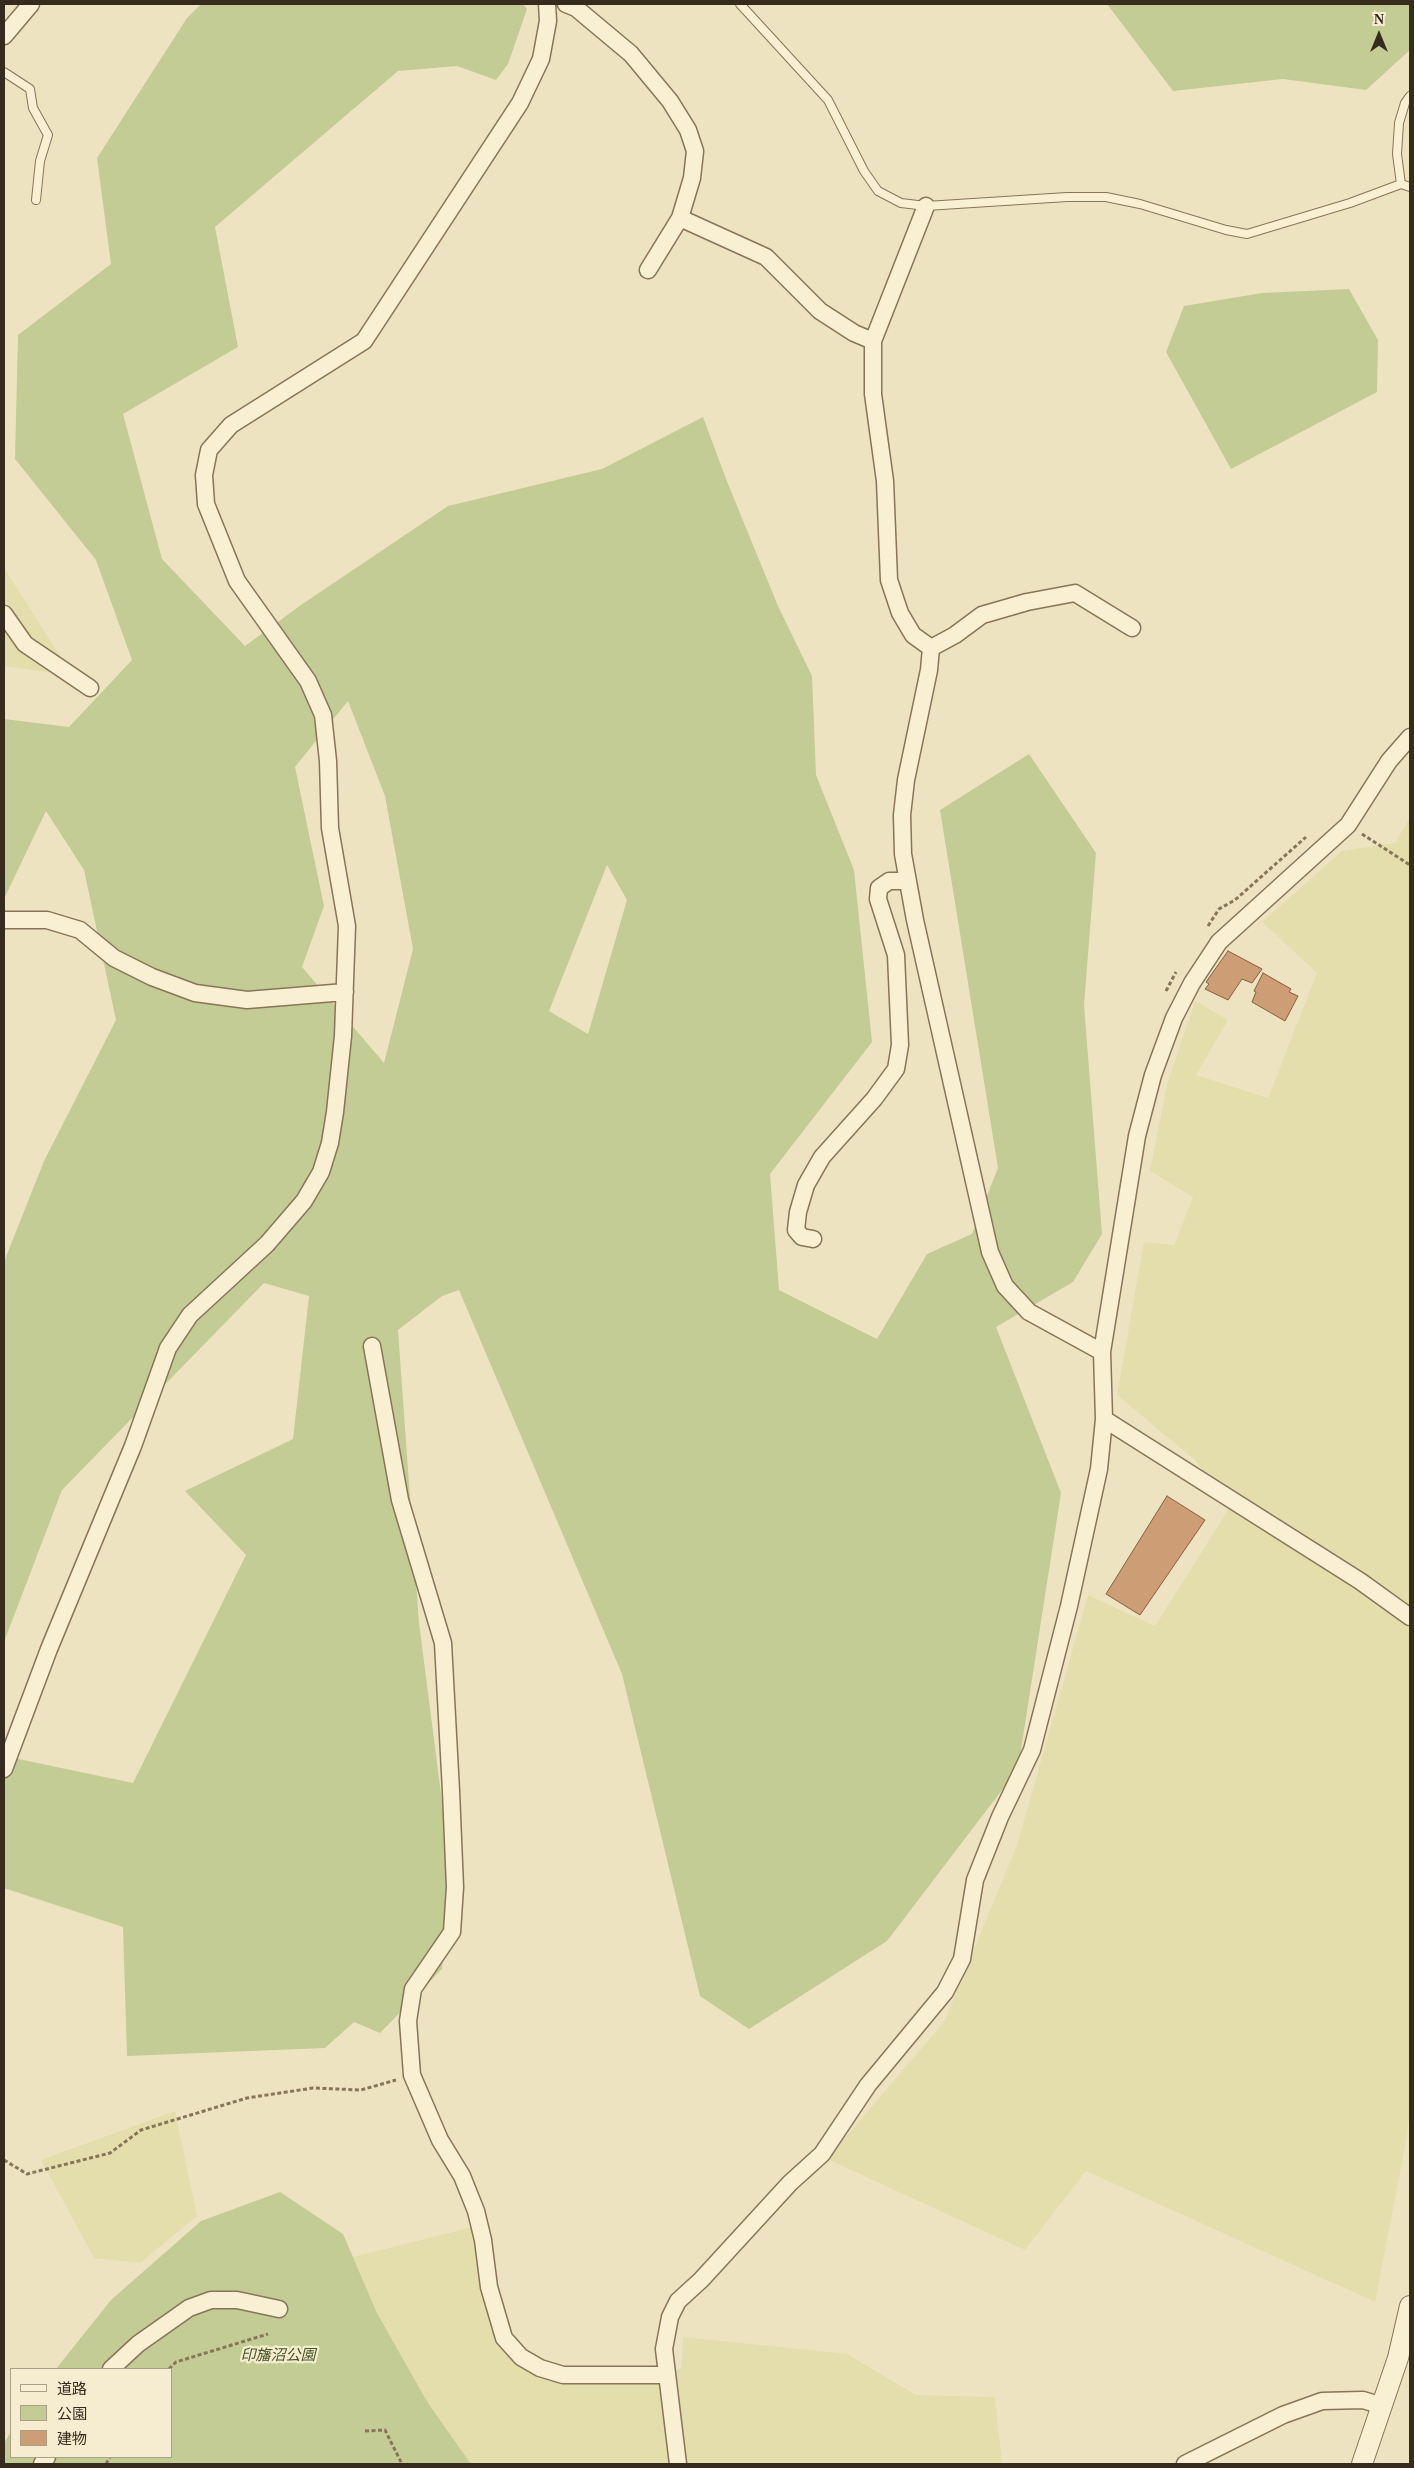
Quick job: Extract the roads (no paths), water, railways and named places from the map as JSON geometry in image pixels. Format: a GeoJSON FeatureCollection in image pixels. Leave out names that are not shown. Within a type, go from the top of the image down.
{"type":"FeatureCollection","features":[{"type":"Feature","properties":{"kind":"street"},"geometry":{"type":"LineString","coordinates":[[4,36],[31,4]]}},
{"type":"Feature","properties":{"kind":"street"},"geometry":{"type":"LineString","coordinates":[[4,1769],[49,1649],[133,1446],[168,1348],[190,1315],[267,1244],[304,1201],[321,1172],[330,1143],[335,1112],[341,1067],[347,926],[330,828],[328,761],[323,715],[308,681],[237,581],[206,504],[204,475],[209,450],[231,426],[364,341],[520,103],[541,59],[548,21],[547,4]]}},
{"type":"Feature","properties":{"kind":"street"},"geometry":{"type":"LineString","coordinates":[[566,4],[576,8],[631,54],[670,101],[688,130],[694,151],[692,178],[680,218],[648,270]]}},
{"type":"Feature","properties":{"kind":"street"},"geometry":{"type":"LineString","coordinates":[[926,206],[873,341],[872,394],[885,480],[888,580],[900,613],[913,635],[931,648]]}},
{"type":"Feature","properties":{"kind":"street"},"geometry":{"type":"LineString","coordinates":[[680,218],[766,257],[820,311],[854,333],[873,341]]}},
{"type":"Feature","properties":{"kind":"street"},"geometry":{"type":"LineString","coordinates":[[931,648],[956,636],[982,615],[1027,602],[1075,593],[1132,628]]}},
{"type":"Feature","properties":{"kind":"street"},"geometry":{"type":"LineString","coordinates":[[4,614],[26,644],[90,688]]}},
{"type":"Feature","properties":{"kind":"street"},"geometry":{"type":"LineString","coordinates":[[931,648],[929,670],[906,780],[902,815],[906,880],[990,1252],[1005,1286],[1029,1312],[1102,1352]]}},
{"type":"Feature","properties":{"kind":"street"},"geometry":{"type":"LineString","coordinates":[[678,2464],[664,2349],[670,2317],[678,2301],[701,2280],[790,2183],[822,2154],[868,2085],[946,1992],[962,1959],[975,1880],[1000,1817],[1032,1750],[1072,1596],[1098,1469],[1104,1419],[1102,1352],[1137,1136],[1153,1075],[1174,1018],[1192,983],[1219,942],[1348,826],[1389,761],[1410,737]]}},
{"type":"Feature","properties":{"kind":"street"},"geometry":{"type":"LineString","coordinates":[[813,1239],[802,1237],[796,1230],[798,1212],[806,1185],[822,1157],[874,1099],[896,1069],[900,1045],[896,955],[878,899],[878,888],[888,882],[906,880]]}},
{"type":"Feature","properties":{"kind":"street"},"geometry":{"type":"LineString","coordinates":[[4,920],[47,920],[80,930],[114,958],[152,977],[195,993],[247,1000],[345,992]]}},
{"type":"Feature","properties":{"kind":"street"},"geometry":{"type":"LineString","coordinates":[[372,1346],[400,1500],[442,1643],[451,1791],[455,1887],[452,1932],[413,1989],[408,2022],[412,2075],[440,2140],[462,2176],[476,2211],[483,2240],[489,2287],[497,2320],[504,2338],[520,2357],[540,2368],[562,2375],[666,2375]]}},
{"type":"Feature","properties":{"kind":"street"},"geometry":{"type":"LineString","coordinates":[[1104,1419],[1360,1581],[1410,1617]]}},
{"type":"Feature","properties":{"kind":"street"},"geometry":{"type":"LineString","coordinates":[[112,2368],[138,2344],[196,2306],[210,2300],[237,2300],[279,2309]]}},
{"type":"Feature","properties":{"kind":"street"},"geometry":{"type":"LineString","coordinates":[[1362,2464],[1398,2358],[1410,2306]]}},
{"type":"Feature","properties":{"kind":"street"},"geometry":{"type":"LineString","coordinates":[[1185,2464],[1282,2415],[1322,2400],[1363,2400],[1383,2406]]}},
{"type":"Feature","properties":{"kind":"lane"},"geometry":{"type":"LineString","coordinates":[[740,4],[828,100],[864,171],[878,191],[901,203],[926,206],[1067,197],[1106,198],[1140,204],[1226,230],[1247,234],[1350,203],[1401,184],[1410,187]]}},
{"type":"Feature","properties":{"kind":"lane"},"geometry":{"type":"LineString","coordinates":[[4,72],[30,89],[33,108],[48,135],[40,161],[36,200]]}},
{"type":"Feature","properties":{"kind":"lane"},"geometry":{"type":"LineString","coordinates":[[1401,184],[1397,154],[1399,123],[1405,103],[1410,96]]}},
{"type":"Feature","properties":{"kind":"park label","name":"印旛沼公園"},"geometry":{"type":"Point","coordinates":[278,2356]}}]}
